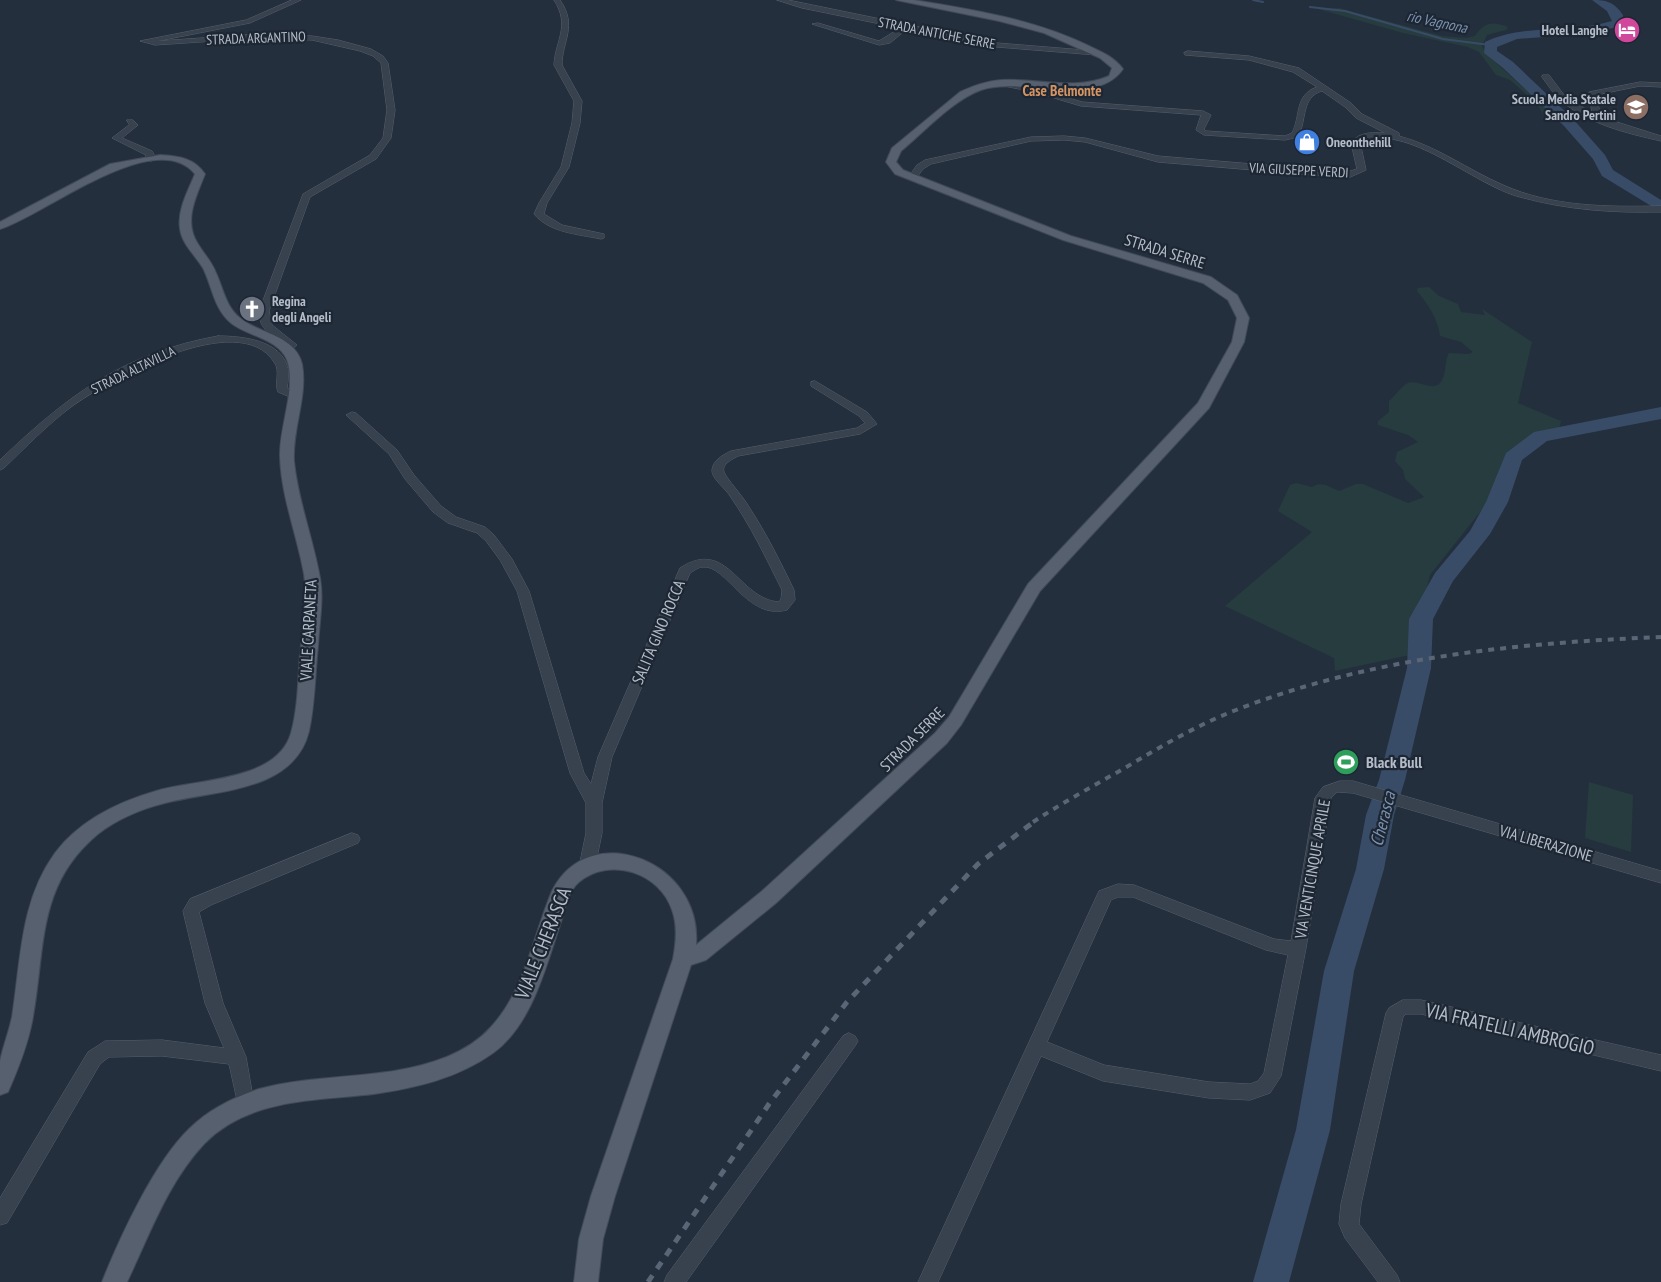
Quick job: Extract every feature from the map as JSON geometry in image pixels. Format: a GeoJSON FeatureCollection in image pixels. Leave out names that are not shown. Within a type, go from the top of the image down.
{"type":"FeatureCollection","features":[{"type":"Feature","properties":{"kind":"main road","name":"STRADA SERRE"},"geometry":{"type":"LineString","coordinates":[[683,959],[699,954],[769,897],[955,722],[1034,588],[1204,405],[1238,342],[1243,325],[1241,310],[1233,298],[1218,286],[1198,277],[1067,238],[911,179],[893,166],[891,158],[896,150],[963,94],[975,88],[996,84],[1086,86],[1110,80],[1117,75],[1118,69],[1115,63],[1066,37],[1011,21],[900,0]]}},
{"type":"Feature","properties":{"kind":"main road"},"geometry":{"type":"LineString","coordinates":[[0,226],[103,170],[149,159],[187,162],[196,167],[200,174],[184,221],[185,232],[207,267],[229,314],[238,322],[287,350]]}},
{"type":"Feature","properties":{"kind":"main road","name":"VIALE CARPANETA"},"geometry":{"type":"LineString","coordinates":[[0,1085],[15,1054],[21,1028],[37,910],[53,873],[75,844],[105,820],[133,806],[166,795],[240,781],[268,771],[282,760],[297,743],[305,694],[313,579],[287,459],[295,362],[287,350]]}},
{"type":"Feature","properties":{"kind":"main road"},"geometry":{"type":"LineString","coordinates":[[582,1279],[603,1196],[683,959],[687,934],[685,917],[678,900],[666,882],[628,862],[602,862],[587,867]]}},
{"type":"Feature","properties":{"kind":"main road","name":"VIALE CHERASCA"},"geometry":{"type":"LineString","coordinates":[[114,1282],[170,1173],[198,1134],[217,1119],[245,1103],[280,1094],[406,1080],[458,1063],[487,1045],[514,1013],[563,888],[570,878],[587,867]]}},
{"type":"Feature","properties":{"kind":"street","name":"STRADA ARGANTINO"},"geometry":{"type":"LineString","coordinates":[[287,350],[292,345],[265,325],[263,317],[266,307],[306,196],[318,186],[375,156],[390,132],[391,109],[387,71],[383,60],[371,52],[349,44],[305,36],[155,43],[144,41],[248,22],[298,0]]}},
{"type":"Feature","properties":{"kind":"street"},"geometry":{"type":"LineString","coordinates":[[557,0],[561,5],[565,37],[557,59],[558,65],[578,105],[574,135],[565,167],[543,202],[540,214],[543,219],[557,225],[601,236]]}},
{"type":"Feature","properties":{"kind":"street","name":"STRADA ANTICHE SERRE"},"geometry":{"type":"LineString","coordinates":[[780,0],[997,45],[1096,53]]}},
{"type":"Feature","properties":{"kind":"street"},"geometry":{"type":"LineString","coordinates":[[816,24],[879,43],[887,41],[907,26]]}},
{"type":"Feature","properties":{"kind":"street"},"geometry":{"type":"LineString","coordinates":[[1188,52],[1272,62],[1296,70],[1348,105],[1359,116],[1389,129],[1403,139]]}},
{"type":"Feature","properties":{"kind":"street"},"geometry":{"type":"LineString","coordinates":[[1546,77],[1563,98],[1597,118],[1661,139]]}},
{"type":"Feature","properties":{"kind":"street"},"geometry":{"type":"LineString","coordinates":[[996,84],[1035,90],[1081,104],[1203,113],[1207,115],[1200,131],[1207,134],[1285,138],[1295,135],[1301,126],[1304,98],[1307,93],[1322,88]]}},
{"type":"Feature","properties":{"kind":"street"},"geometry":{"type":"LineString","coordinates":[[1597,118],[1592,94],[1640,84],[1661,86]]}},
{"type":"Feature","properties":{"kind":"street"},"geometry":{"type":"LineString","coordinates":[[130,122],[134,125],[116,138],[149,153],[151,156],[149,159]]}},
{"type":"Feature","properties":{"kind":"street","name":"VIA GIUSEPPE VERDI"},"geometry":{"type":"LineString","coordinates":[[911,179],[920,167],[928,162],[1019,141],[1054,137],[1086,140],[1134,154],[1169,160],[1348,175],[1362,170],[1355,144],[1360,137],[1384,135],[1403,139],[1498,186],[1532,198],[1595,209],[1661,209]]}},
{"type":"Feature","properties":{"kind":"street","name":"STRADA ALTAVILLA"},"geometry":{"type":"LineString","coordinates":[[0,466],[63,408],[83,394],[161,355],[191,344],[231,337],[247,339],[259,344],[278,358],[283,370],[282,390],[294,395]]}},
{"type":"Feature","properties":{"kind":"street","name":"SALITA GINO ROCCA"},"geometry":{"type":"LineString","coordinates":[[587,867],[594,833],[594,803],[605,757],[685,571],[698,562],[710,563],[726,572],[749,597],[761,605],[777,608],[785,604],[788,590],[775,562],[734,492],[718,473],[718,468],[724,459],[735,453],[860,431],[871,424],[863,414],[815,384]]}},
{"type":"Feature","properties":{"kind":"street","name":"SALITA GINO ROCCA"},"geometry":{"type":"LineString","coordinates":[[352,415],[393,452],[409,477],[437,509],[452,520],[481,530],[506,559],[522,591],[577,772],[594,803]]}},
{"type":"Feature","properties":{"kind":"street","name":"VIA VENTICINQUE APRILE"},"geometry":{"type":"LineString","coordinates":[[1037,1046],[1103,1073],[1209,1090],[1250,1092],[1264,1087],[1272,1076],[1326,791],[1332,788],[1353,787],[1431,809]]}},
{"type":"Feature","properties":{"kind":"street","name":"VIA LIBERAZIONE"},"geometry":{"type":"LineString","coordinates":[[1431,809],[1661,877]]}},
{"type":"Feature","properties":{"kind":"street"},"geometry":{"type":"LineString","coordinates":[[245,1103],[237,1057],[214,1003],[191,911],[196,904],[352,839]]}},
{"type":"Feature","properties":{"kind":"street","name":"VIA VENTICINQUE APRILE"},"geometry":{"type":"LineString","coordinates":[[928,1282],[1102,901],[1111,892],[1134,891],[1272,945],[1298,948]]}},
{"type":"Feature","properties":{"kind":"street","name":"VIA FRATELLI AMBROGIO"},"geometry":{"type":"LineString","coordinates":[[1390,1282],[1349,1224],[1351,1204],[1395,1013],[1403,1007],[1421,1007],[1661,1063]]}},
{"type":"Feature","properties":{"kind":"street"},"geometry":{"type":"LineString","coordinates":[[674,1282],[849,1041]]}},
{"type":"Feature","properties":{"kind":"street"},"geometry":{"type":"LineString","coordinates":[[0,1216],[94,1058],[105,1049],[162,1048],[237,1057]]}},
{"type":"Feature","properties":{"kind":"green space"},"geometry":{"type":"Polygon","coordinates":[[[1339,8],[1442,36],[1467,38],[1475,36],[1485,25],[1489,24],[1508,27],[1506,30],[1487,35],[1482,46],[1486,54],[1543,105],[1551,116],[1545,117],[1537,104],[1510,80],[1496,75],[1479,52],[1468,47],[1403,33],[1318,9],[1339,8]]]}},
{"type":"Feature","properties":{"kind":"green space"},"geometry":{"type":"Polygon","coordinates":[[[1429,287],[1439,296],[1458,304],[1461,312],[1485,315],[1482,309],[1532,342],[1518,403],[1561,421],[1559,429],[1541,433],[1514,451],[1506,460],[1497,489],[1430,575],[1410,655],[1335,671],[1334,658],[1225,606],[1312,532],[1278,511],[1290,485],[1296,483],[1312,487],[1318,484],[1339,491],[1356,484],[1363,484],[1408,503],[1424,497],[1405,479],[1403,470],[1395,461],[1397,452],[1418,442],[1408,435],[1378,425],[1378,421],[1389,412],[1389,401],[1406,384],[1414,382],[1435,386],[1442,381],[1449,353],[1469,354],[1473,352],[1461,342],[1440,336],[1432,312],[1417,291],[1418,288],[1429,287]]]}},
{"type":"Feature","properties":{"kind":"green space"},"geometry":{"type":"Polygon","coordinates":[[[1589,782],[1633,795],[1631,852],[1585,838],[1589,782]]]}},
{"type":"Feature","properties":{"kind":"waterway"},"geometry":{"type":"LineString","coordinates":[[1253,0],[1263,2]]}},
{"type":"Feature","properties":{"kind":"waterway","name":"Cherasca"},"geometry":{"type":"LineString","coordinates":[[1598,0],[1609,6],[1618,19],[1618,23],[1603,28],[1517,35],[1490,45],[1491,53],[1508,65],[1569,123],[1600,158],[1607,173],[1661,207]]}},
{"type":"Feature","properties":{"kind":"waterway","name":"rio Vagnona"},"geometry":{"type":"LineString","coordinates":[[1310,7],[1345,11],[1443,39],[1490,45]]}},
{"type":"Feature","properties":{"kind":"waterway","name":"Cherasca"},"geometry":{"type":"LineString","coordinates":[[1271,1282],[1313,1130],[1339,971],[1370,869],[1380,815],[1392,780],[1419,668],[1421,619],[1443,578],[1479,534],[1497,502],[1513,457],[1541,436],[1661,413]]}},
{"type":"Feature","properties":{"kind":"railway"},"geometry":{"type":"LineString","coordinates":[[1033,822],[1193,729],[1236,710],[1287,692],[1392,665],[1446,656],[1553,643],[1661,637]]}},
{"type":"Feature","properties":{"kind":"railway"},"geometry":{"type":"LineString","coordinates":[[648,1282],[769,1104],[847,1002],[978,864],[1035,821]]}},
{"type":"Feature","properties":{"kind":"place","name":"Hotel Langhe"},"geometry":{"type":"Point","coordinates":[1627,30]}},
{"type":"Feature","properties":{"kind":"place","name":"Scuola Media Statale Sandro Pertini"},"geometry":{"type":"Point","coordinates":[1636,107]}},
{"type":"Feature","properties":{"kind":"place","name":"Oneonthehill"},"geometry":{"type":"Point","coordinates":[1307,142]}},
{"type":"Feature","properties":{"kind":"place","name":"Regina degli Angeli"},"geometry":{"type":"Point","coordinates":[252,309]}},
{"type":"Feature","properties":{"kind":"place","name":"Black Bull"},"geometry":{"type":"Point","coordinates":[1346,762]}},
{"type":"Feature","properties":{"kind":"district","name":"Case Belmonte"},"geometry":{"type":"Point","coordinates":[1062,91]}}]}
